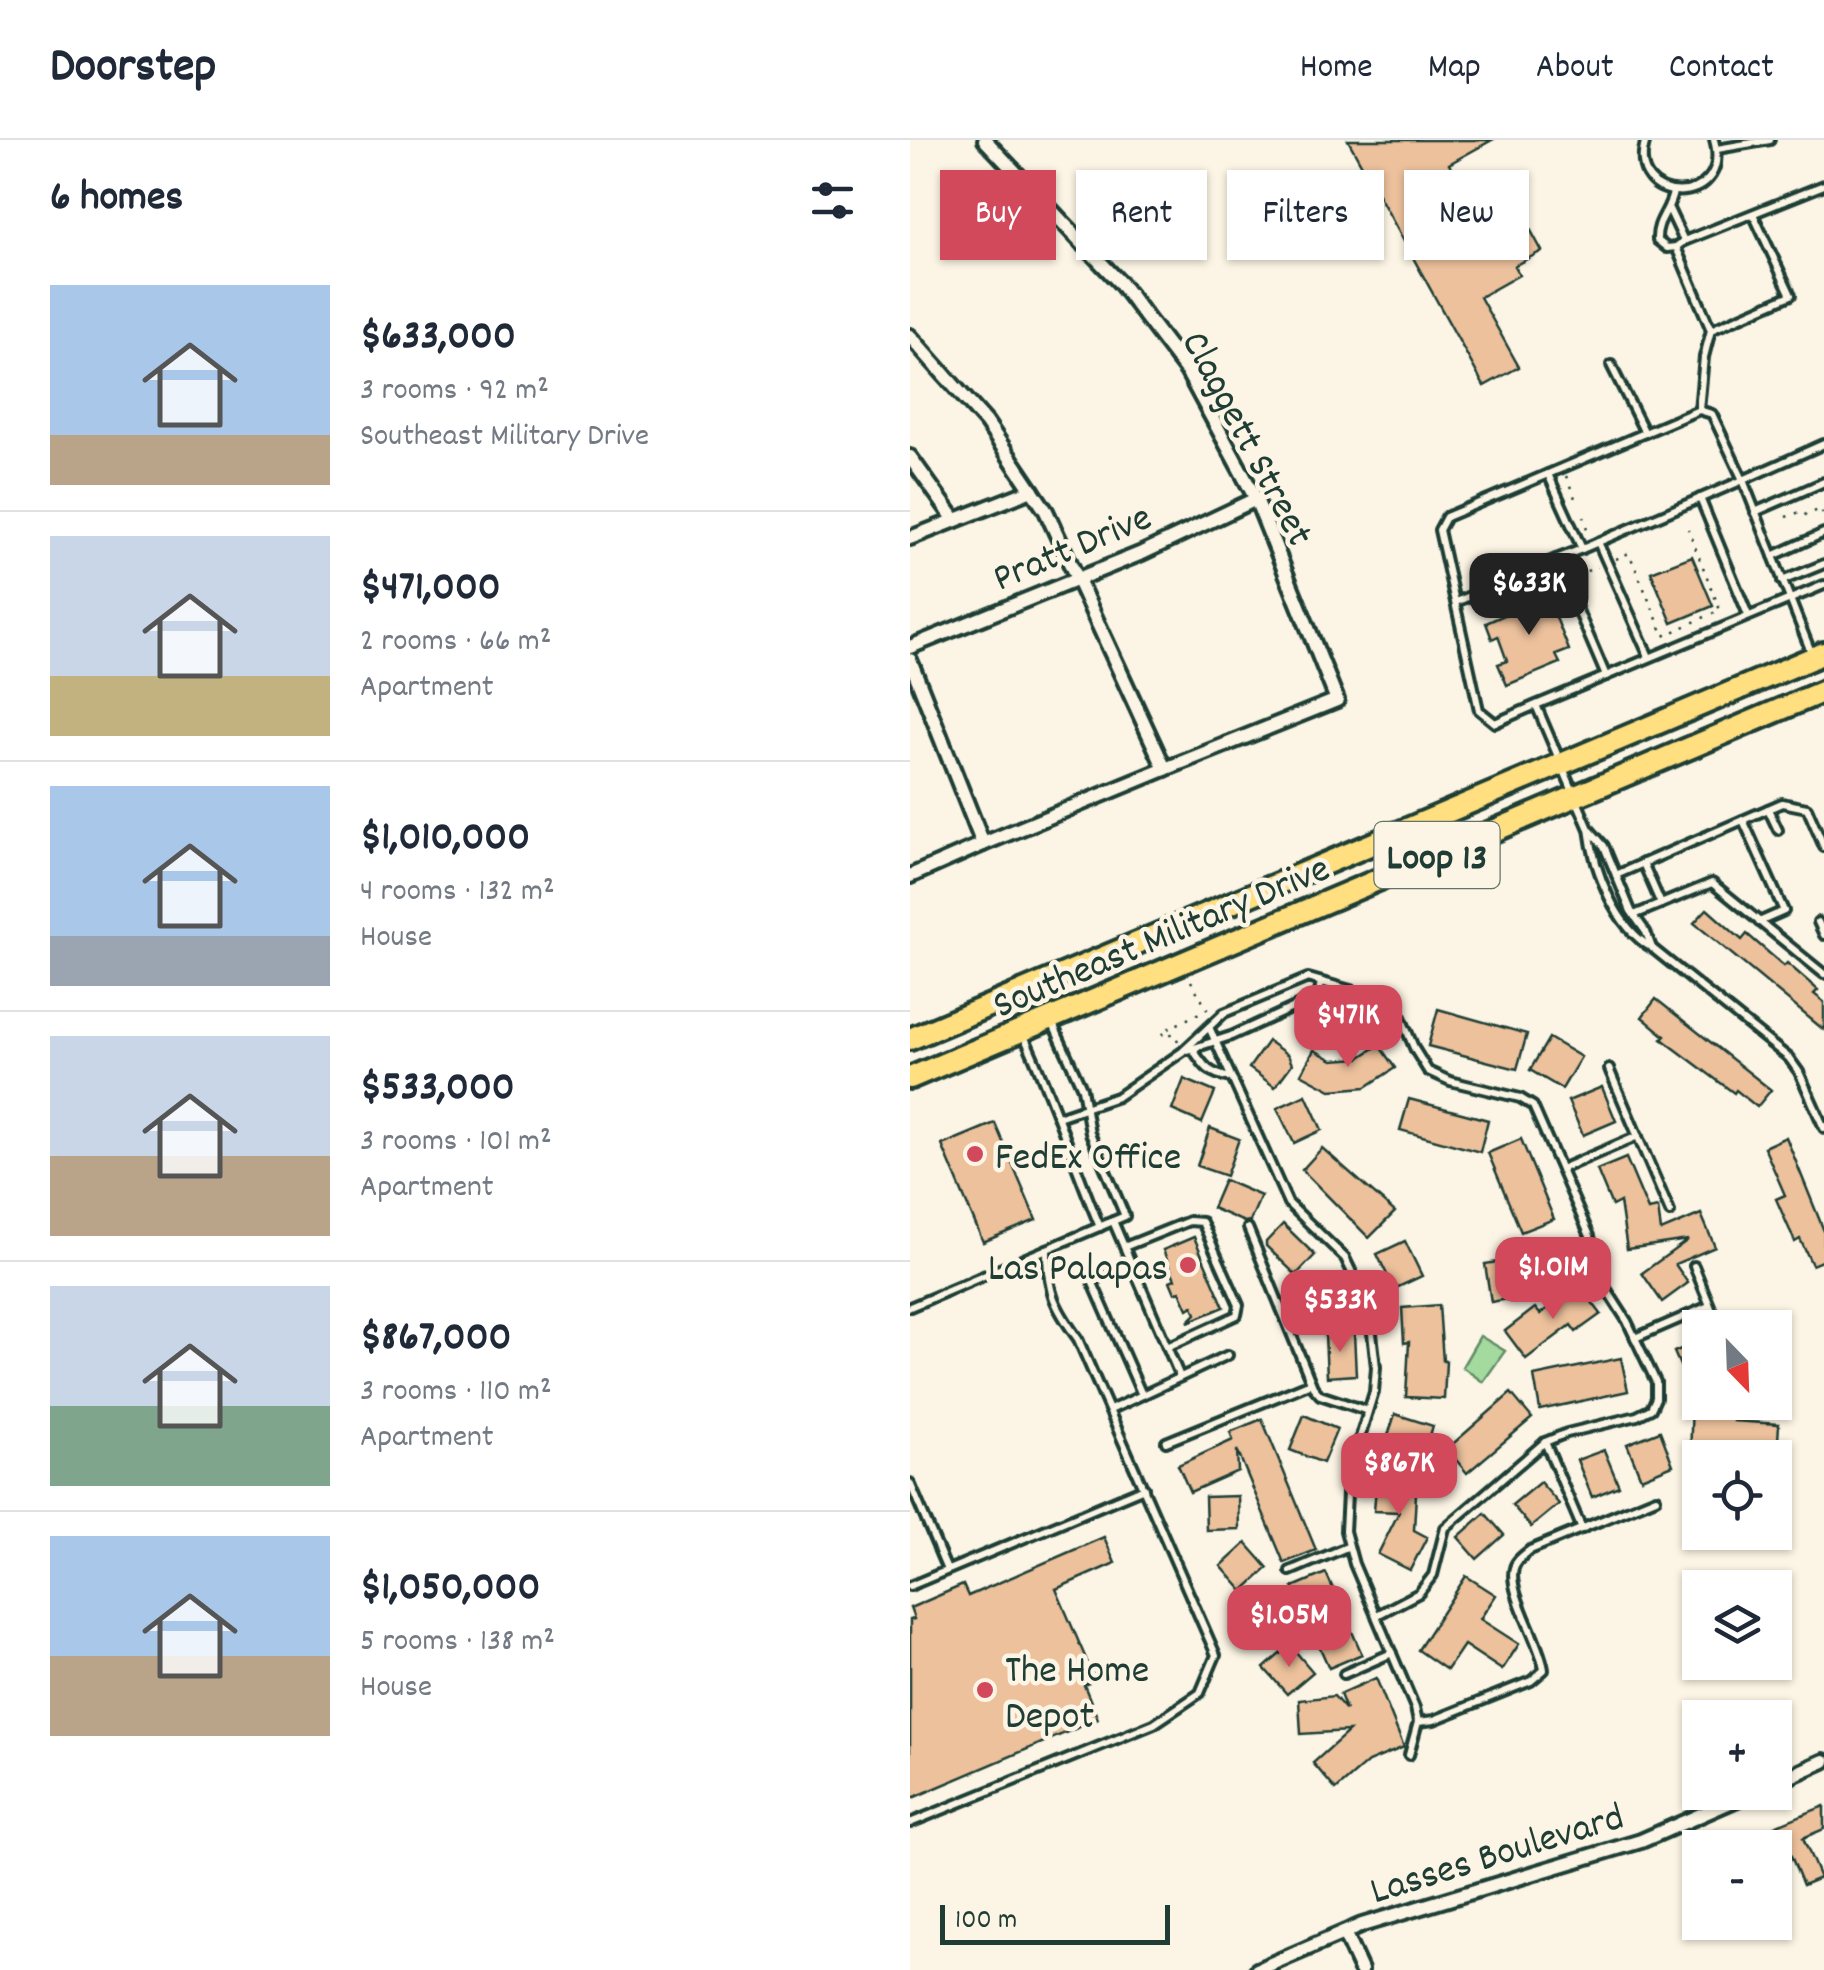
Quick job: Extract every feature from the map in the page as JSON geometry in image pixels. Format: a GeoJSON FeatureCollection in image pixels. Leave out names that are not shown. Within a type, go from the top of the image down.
{"type":"FeatureCollection","features":[{"type":"Feature","properties":{"kind":"main road","name":"Southeast Military Drive"},"geometry":{"type":"LineString","coordinates":[[910,1040],[1819,656]]}},
{"type":"Feature","properties":{"kind":"main road","name":"Southeast Military Drive"},"geometry":{"type":"LineString","coordinates":[[910,1078],[1822,696]]}},
{"type":"Feature","properties":{"kind":"main road"},"geometry":{"type":"LineString","coordinates":[[1036,986],[1050,1018]]}},
{"type":"Feature","properties":{"kind":"main road"},"geometry":{"type":"LineString","coordinates":[[1007,998],[1021,1030]]}},
{"type":"Feature","properties":{"kind":"street","name":"Claggett Street"},"geometry":{"type":"LineString","coordinates":[[986,140],[1121,284],[1187,371],[1256,499],[1337,700],[1165,768]]}},
{"type":"Feature","properties":{"kind":"street"},"geometry":{"type":"LineString","coordinates":[[910,336],[986,422],[1046,511],[1165,768],[910,876]]}},
{"type":"Feature","properties":{"kind":"street"},"geometry":{"type":"LineString","coordinates":[[910,458],[954,520]]}},
{"type":"Feature","properties":{"kind":"street"},"geometry":{"type":"LineString","coordinates":[[910,538],[1032,490]]}},
{"type":"Feature","properties":{"kind":"street","name":"Pratt Drive"},"geometry":{"type":"LineString","coordinates":[[910,646],[1079,580],[1256,499]]}},
{"type":"Feature","properties":{"kind":"street"},"geometry":{"type":"LineString","coordinates":[[910,660],[983,844]]}},
{"type":"Feature","properties":{"kind":"street"},"geometry":{"type":"LineString","coordinates":[[1792,1775],[1824,1761]]}},
{"type":"Feature","properties":{"kind":"street","name":"Lasses Boulevard"},"geometry":{"type":"LineString","coordinates":[[1258,1970],[1344,1933],[1641,1842],[1713,1810]]}},
{"type":"Feature","properties":{"kind":"street"},"geometry":{"type":"LineString","coordinates":[[1344,1933],[1361,1970]]}},
{"type":"Feature","properties":{"kind":"lane"},"geometry":{"type":"LineString","coordinates":[[1646,140],[1642,153],[1646,170],[1656,184],[1672,192],[1690,191],[1706,182],[1715,167],[1715,144],[1770,140]]}},
{"type":"Feature","properties":{"kind":"lane"},"geometry":{"type":"LineString","coordinates":[[1672,192],[1669,210],[1659,220],[1657,240],[1667,248],[1824,185]]}},
{"type":"Feature","properties":{"kind":"lane"},"geometry":{"type":"LineString","coordinates":[[1669,210],[1684,240]]}},
{"type":"Feature","properties":{"kind":"lane"},"geometry":{"type":"LineString","coordinates":[[1711,330],[1791,295],[1753,214]]}},
{"type":"Feature","properties":{"kind":"lane"},"geometry":{"type":"LineString","coordinates":[[1676,247],[1711,330],[1699,410]]}},
{"type":"Feature","properties":{"kind":"lane"},"geometry":{"type":"LineString","coordinates":[[1610,366],[1645,432]]}},
{"type":"Feature","properties":{"kind":"lane"},"geometry":{"type":"LineString","coordinates":[[1819,656],[1789,598],[1712,414],[1699,410],[1645,432],[1446,517],[1439,530],[1479,710],[1495,722],[1536,706],[1748,615],[1789,598],[1824,584]]}},
{"type":"Feature","properties":{"kind":"lane"},"geometry":{"type":"LineString","coordinates":[[1456,602],[1824,444]]}},
{"type":"Feature","properties":{"kind":"lane"},"geometry":{"type":"LineString","coordinates":[[1548,474],[1582,549]]}},
{"type":"Feature","properties":{"kind":"lane"},"geometry":{"type":"LineString","coordinates":[[1755,512],[1824,482]]}},
{"type":"Feature","properties":{"kind":"lane"},"geometry":{"type":"LineString","coordinates":[[1700,498],[1748,615]]}},
{"type":"Feature","properties":{"kind":"lane"},"geometry":{"type":"LineString","coordinates":[[1773,556],[1824,533]]}},
{"type":"Feature","properties":{"kind":"lane"},"geometry":{"type":"LineString","coordinates":[[1598,542],[1649,657]]}},
{"type":"Feature","properties":{"kind":"lane"},"geometry":{"type":"LineString","coordinates":[[1556,560],[1606,676]]}},
{"type":"Feature","properties":{"kind":"lane"},"geometry":{"type":"LineString","coordinates":[[1782,581],[1824,564]]}},
{"type":"Feature","properties":{"kind":"lane"},"geometry":{"type":"LineString","coordinates":[[1536,706],[1589,829],[1592,851],[1620,916],[1634,937],[1789,1058],[1800,1072],[1824,1128]]}},
{"type":"Feature","properties":{"kind":"lane"},"geometry":{"type":"LineString","coordinates":[[1616,875],[1782,803],[1807,808],[1824,847]]}},
{"type":"Feature","properties":{"kind":"lane"},"geometry":{"type":"LineString","coordinates":[[1768,809],[1778,830]]}},
{"type":"Feature","properties":{"kind":"lane"},"geometry":{"type":"LineString","coordinates":[[1743,820],[1784,911],[1760,922]]}},
{"type":"Feature","properties":{"kind":"lane"},"geometry":{"type":"LineString","coordinates":[[1589,829],[1604,846],[1652,948]]}},
{"type":"Feature","properties":{"kind":"lane"},"geometry":{"type":"LineString","coordinates":[[1643,863],[1661,904]]}},
{"type":"Feature","properties":{"kind":"lane"},"geometry":{"type":"LineString","coordinates":[[1634,915],[1712,883],[1824,974]]}},
{"type":"Feature","properties":{"kind":"lane"},"geometry":{"type":"LineString","coordinates":[[1818,922],[1824,935]]}},
{"type":"Feature","properties":{"kind":"lane"},"geometry":{"type":"LineString","coordinates":[[1058,1118],[1117,1097],[1191,1046],[1224,1013],[1308,978],[1368,996],[1401,1017],[1428,1071],[1450,1081],[1520,1098],[1533,1106],[1590,1236],[1600,1279],[1656,1382],[1656,1398],[1651,1408],[1638,1416],[1566,1433],[1546,1442],[1445,1528],[1432,1576],[1419,1593],[1376,1615]]}},
{"type":"Feature","properties":{"kind":"lane"},"geometry":{"type":"LineString","coordinates":[[1321,982],[1317,1013],[1325,1027],[1335,1032],[1348,1032],[1358,1023],[1368,996]]}},
{"type":"Feature","properties":{"kind":"lane"},"geometry":{"type":"LineString","coordinates":[[1191,1046],[1216,1040],[1336,988]]}},
{"type":"Feature","properties":{"kind":"lane"},"geometry":{"type":"LineString","coordinates":[[910,1307],[1125,1216],[1090,1133],[1082,1088],[1050,1018]]}},
{"type":"Feature","properties":{"kind":"lane"},"geometry":{"type":"LineString","coordinates":[[1209,1026],[1288,1204],[1345,1258],[1369,1308],[1376,1367],[1374,1392],[1348,1476],[1345,1532],[1418,1722],[1409,1755]]}},
{"type":"Feature","properties":{"kind":"lane"},"geometry":{"type":"LineString","coordinates":[[1021,1030],[1053,1097],[1100,1227]]}},
{"type":"Feature","properties":{"kind":"lane"},"geometry":{"type":"LineString","coordinates":[[1191,1046],[1212,1076],[1232,1079]]}},
{"type":"Feature","properties":{"kind":"lane"},"geometry":{"type":"LineString","coordinates":[[1609,1069],[1670,1212]]}},
{"type":"Feature","properties":{"kind":"lane"},"geometry":{"type":"LineString","coordinates":[[1561,1169],[1638,1136]]}},
{"type":"Feature","properties":{"kind":"lane"},"geometry":{"type":"LineString","coordinates":[[1124,1247],[1189,1221],[1202,1222],[1240,1305],[1236,1316],[1167,1347]]}},
{"type":"Feature","properties":{"kind":"lane"},"geometry":{"type":"LineString","coordinates":[[1113,1222],[1180,1377]]}},
{"type":"Feature","properties":{"kind":"lane"},"geometry":{"type":"LineString","coordinates":[[1248,1228],[1311,1383],[1320,1396],[1368,1411]]}},
{"type":"Feature","properties":{"kind":"lane"},"geometry":{"type":"LineString","coordinates":[[910,1823],[1154,1724],[1200,1692],[1216,1655],[1078,1339],[1052,1300],[1046,1250]]}},
{"type":"Feature","properties":{"kind":"lane"},"geometry":{"type":"LineString","coordinates":[[1130,1264],[1092,1281],[1142,1395]]}},
{"type":"Feature","properties":{"kind":"lane"},"geometry":{"type":"LineString","coordinates":[[1694,1266],[1712,1310]]}},
{"type":"Feature","properties":{"kind":"lane"},"geometry":{"type":"LineString","coordinates":[[1635,1338],[1710,1306]]}},
{"type":"Feature","properties":{"kind":"lane"},"geometry":{"type":"LineString","coordinates":[[1110,1410],[1228,1355]]}},
{"type":"Feature","properties":{"kind":"lane"},"geometry":{"type":"LineString","coordinates":[[1166,1442],[1311,1383]]}},
{"type":"Feature","properties":{"kind":"lane"},"geometry":{"type":"LineString","coordinates":[[1546,1442],[1582,1528]]}},
{"type":"Feature","properties":{"kind":"lane"},"geometry":{"type":"LineString","coordinates":[[910,1483],[948,1570]]}},
{"type":"Feature","properties":{"kind":"lane"},"geometry":{"type":"LineString","coordinates":[[910,1586],[1144,1488]]}},
{"type":"Feature","properties":{"kind":"lane"},"geometry":{"type":"LineString","coordinates":[[1418,1722],[1434,1720],[1532,1681],[1544,1670],[1542,1652],[1515,1588],[1513,1570],[1530,1550],[1656,1498]]}},
{"type":"Feature","properties":{"kind":"lane"},"geometry":{"type":"LineString","coordinates":[[1290,1572],[1348,1548]]}},
{"type":"Feature","properties":{"kind":"lane"},"geometry":{"type":"LineString","coordinates":[[1344,1674],[1392,1653]]}},
{"type":"Feature","properties":{"kind":"path"},"geometry":{"type":"LineString","coordinates":[[1566,476],[1576,498]]}},
{"type":"Feature","properties":{"kind":"path"},"geometry":{"type":"LineString","coordinates":[[1809,502],[1814,512]]}},
{"type":"Feature","properties":{"kind":"path"},"geometry":{"type":"LineString","coordinates":[[1786,518],[1821,509],[1824,518]]}},
{"type":"Feature","properties":{"kind":"path"},"geometry":{"type":"LineString","coordinates":[[1583,516],[1588,538]]}},
{"type":"Feature","properties":{"kind":"path"},"geometry":{"type":"LineString","coordinates":[[1616,559],[1629,553],[1664,636],[1720,610],[1688,529]]}},
{"type":"Feature","properties":{"kind":"path"},"geometry":{"type":"LineString","coordinates":[[1591,559],[1591,569]]}},
{"type":"Feature","properties":{"kind":"path"},"geometry":{"type":"LineString","coordinates":[[1576,576],[1598,566]]}},
{"type":"Feature","properties":{"kind":"path"},"geometry":{"type":"LineString","coordinates":[[1182,1052],[1174,1033],[1165,1037],[1162,1032],[1207,1009],[1189,977]]}},
{"type":"Feature","properties":{"kind":"green space"},"geometry":{"type":"Polygon","coordinates":[[[1480,1336],[1505,1351],[1483,1382],[1462,1367],[1480,1336]]]}},
{"type":"Feature","properties":{"kind":"building"},"geometry":{"type":"Polygon","coordinates":[[[1348,140],[1492,140],[1449,164],[1452,170],[1404,170],[1404,241],[1384,205],[1384,170],[1365,170],[1348,140]]]}},
{"type":"Feature","properties":{"kind":"building"},"geometry":{"type":"Polygon","coordinates":[[[1530,229],[1542,251],[1529,258],[1529,230],[1530,229]]]}},
{"type":"Feature","properties":{"kind":"building"},"geometry":{"type":"Polygon","coordinates":[[[1414,260],[1525,260],[1514,266],[1519,275],[1480,297],[1519,367],[1484,386],[1414,260]]]}},
{"type":"Feature","properties":{"kind":"building"},"geometry":{"type":"Polygon","coordinates":[[[1692,556],[1713,606],[1672,623],[1651,572],[1692,556]]]}},
{"type":"Feature","properties":{"kind":"building"},"geometry":{"type":"Polygon","coordinates":[[[1545,590],[1569,650],[1556,655],[1560,663],[1507,685],[1498,664],[1507,661],[1498,636],[1492,639],[1486,623],[1509,613],[1507,606],[1545,590]]]}},
{"type":"Feature","properties":{"kind":"building"},"geometry":{"type":"Polygon","coordinates":[[[1707,909],[1742,940],[1747,934],[1818,990],[1814,994],[1824,1002],[1824,1030],[1694,923],[1707,909]]]}},
{"type":"Feature","properties":{"kind":"building"},"geometry":{"type":"Polygon","coordinates":[[[1656,999],[1771,1090],[1757,1107],[1662,1039],[1665,1036],[1642,1017],[1656,999]]]}},
{"type":"Feature","properties":{"kind":"building"},"geometry":{"type":"Polygon","coordinates":[[[1438,1009],[1527,1034],[1517,1069],[1428,1046],[1438,1009]]]}},
{"type":"Feature","properties":{"kind":"building"},"geometry":{"type":"Polygon","coordinates":[[[1549,1038],[1581,1057],[1562,1089],[1530,1070],[1549,1038]]]}},
{"type":"Feature","properties":{"kind":"building"},"geometry":{"type":"Polygon","coordinates":[[[1268,1041],[1288,1055],[1292,1064],[1275,1087],[1249,1068],[1268,1041]]]}},
{"type":"Feature","properties":{"kind":"building"},"geometry":{"type":"Polygon","coordinates":[[[1379,1045],[1395,1068],[1366,1087],[1331,1090],[1301,1074],[1314,1050],[1333,1060],[1359,1058],[1379,1045]]]}},
{"type":"Feature","properties":{"kind":"building"},"geometry":{"type":"Polygon","coordinates":[[[1184,1079],[1215,1092],[1202,1123],[1172,1110],[1184,1079]]]}},
{"type":"Feature","properties":{"kind":"building"},"geometry":{"type":"Polygon","coordinates":[[[1602,1087],[1616,1121],[1583,1135],[1568,1101],[1602,1087]]]}},
{"type":"Feature","properties":{"kind":"building"},"geometry":{"type":"Polygon","coordinates":[[[1306,1095],[1322,1130],[1294,1143],[1277,1108],[1306,1095]]]}},
{"type":"Feature","properties":{"kind":"building"},"geometry":{"type":"Polygon","coordinates":[[[1409,1099],[1488,1120],[1480,1152],[1400,1130],[1409,1099]]]}},
{"type":"Feature","properties":{"kind":"building"},"geometry":{"type":"Polygon","coordinates":[[[995,1123],[1036,1220],[983,1242],[942,1145],[995,1123]]]}},
{"type":"Feature","properties":{"kind":"building"},"geometry":{"type":"Polygon","coordinates":[[[1210,1128],[1239,1139],[1226,1176],[1197,1166],[1210,1128]]]}},
{"type":"Feature","properties":{"kind":"building"},"geometry":{"type":"Polygon","coordinates":[[[1786,1137],[1824,1231],[1824,1260],[1812,1265],[1800,1239],[1795,1242],[1776,1199],[1785,1195],[1764,1147],[1786,1137]]]}},
{"type":"Feature","properties":{"kind":"building"},"geometry":{"type":"Polygon","coordinates":[[[1521,1139],[1554,1219],[1521,1232],[1488,1153],[1521,1139]]]}},
{"type":"Feature","properties":{"kind":"building"},"geometry":{"type":"Polygon","coordinates":[[[1322,1148],[1395,1212],[1369,1238],[1302,1170],[1322,1148]]]}},
{"type":"Feature","properties":{"kind":"building"},"geometry":{"type":"Polygon","coordinates":[[[1626,1158],[1648,1210],[1658,1208],[1661,1231],[1701,1214],[1715,1247],[1675,1264],[1688,1283],[1662,1302],[1642,1273],[1688,1240],[1627,1249],[1620,1202],[1612,1206],[1597,1170],[1626,1158]]]}},
{"type":"Feature","properties":{"kind":"building"},"geometry":{"type":"Polygon","coordinates":[[[1224,1180],[1261,1196],[1250,1221],[1212,1208],[1224,1180]]]}},
{"type":"Feature","properties":{"kind":"building"},"geometry":{"type":"Polygon","coordinates":[[[1283,1224],[1315,1255],[1296,1275],[1266,1246],[1283,1224]]]}},
{"type":"Feature","properties":{"kind":"building","name":"Las Palapas"},"geometry":{"type":"Polygon","coordinates":[[[1194,1237],[1224,1307],[1188,1322],[1196,1314],[1193,1306],[1188,1309],[1180,1291],[1175,1293],[1170,1281],[1175,1279],[1163,1250],[1194,1237]]]}},
{"type":"Feature","properties":{"kind":"building"},"geometry":{"type":"Polygon","coordinates":[[[1405,1241],[1422,1276],[1394,1289],[1377,1254],[1405,1241]]]}},
{"type":"Feature","properties":{"kind":"building"},"geometry":{"type":"Polygon","coordinates":[[[1574,1244],[1579,1276],[1517,1285],[1526,1296],[1491,1302],[1485,1264],[1541,1255],[1540,1249],[1574,1244]]]}},
{"type":"Feature","properties":{"kind":"building"},"geometry":{"type":"Polygon","coordinates":[[[1328,1277],[1343,1311],[1310,1326],[1294,1291],[1328,1277]]]}},
{"type":"Feature","properties":{"kind":"building"},"geometry":{"type":"Polygon","coordinates":[[[1579,1285],[1601,1314],[1576,1332],[1571,1325],[1526,1359],[1505,1331],[1535,1308],[1540,1314],[1579,1285]]]}},
{"type":"Feature","properties":{"kind":"building"},"geometry":{"type":"Polygon","coordinates":[[[1439,1305],[1446,1361],[1444,1399],[1406,1397],[1409,1342],[1404,1343],[1402,1308],[1439,1305]]]}},
{"type":"Feature","properties":{"kind":"building"},"geometry":{"type":"Polygon","coordinates":[[[1354,1333],[1356,1375],[1327,1377],[1325,1335],[1354,1333]]]}},
{"type":"Feature","properties":{"kind":"building"},"geometry":{"type":"Polygon","coordinates":[[[1682,1349],[1682,1370],[1674,1352],[1682,1349]]]}},
{"type":"Feature","properties":{"kind":"building"},"geometry":{"type":"Polygon","coordinates":[[[1621,1358],[1628,1391],[1540,1410],[1534,1376],[1621,1358]]]}},
{"type":"Feature","properties":{"kind":"building"},"geometry":{"type":"Polygon","coordinates":[[[1511,1393],[1532,1418],[1467,1473],[1447,1449],[1511,1393]]]}},
{"type":"Feature","properties":{"kind":"building"},"geometry":{"type":"Polygon","coordinates":[[[1395,1414],[1433,1426],[1422,1460],[1384,1448],[1395,1414]]]}},
{"type":"Feature","properties":{"kind":"building"},"geometry":{"type":"Polygon","coordinates":[[[1304,1415],[1337,1429],[1323,1463],[1290,1450],[1304,1415]]]}},
{"type":"Feature","properties":{"kind":"building"},"geometry":{"type":"Polygon","coordinates":[[[1262,1419],[1316,1550],[1284,1563],[1237,1450],[1238,1471],[1190,1492],[1178,1465],[1233,1440],[1230,1432],[1262,1419]]]}},
{"type":"Feature","properties":{"kind":"building"},"geometry":{"type":"Polygon","coordinates":[[[1691,1420],[1779,1424],[1778,1440],[1691,1440],[1691,1420]]]}},
{"type":"Feature","properties":{"kind":"building"},"geometry":{"type":"Polygon","coordinates":[[[1660,1431],[1673,1465],[1641,1478],[1627,1444],[1660,1431]]]}},
{"type":"Feature","properties":{"kind":"building"},"geometry":{"type":"Polygon","coordinates":[[[1604,1450],[1619,1486],[1592,1497],[1577,1460],[1604,1450]]]}},
{"type":"Feature","properties":{"kind":"building"},"geometry":{"type":"Polygon","coordinates":[[[1377,1473],[1417,1475],[1414,1530],[1427,1537],[1410,1570],[1378,1554],[1399,1512],[1374,1511],[1377,1473]]]}},
{"type":"Feature","properties":{"kind":"building"},"geometry":{"type":"Polygon","coordinates":[[[1540,1482],[1559,1504],[1531,1527],[1512,1505],[1540,1482]]]}},
{"type":"Feature","properties":{"kind":"building"},"geometry":{"type":"Polygon","coordinates":[[[1238,1496],[1239,1529],[1206,1530],[1205,1497],[1238,1496]]]}},
{"type":"Feature","properties":{"kind":"building"},"geometry":{"type":"Polygon","coordinates":[[[1485,1513],[1504,1535],[1477,1559],[1458,1537],[1485,1513]]]}},
{"type":"Feature","properties":{"kind":"building","name":"The Home Depot"},"geometry":{"type":"Polygon","coordinates":[[[1104,1537],[1115,1563],[1056,1589],[1095,1680],[1084,1685],[1098,1719],[910,1799],[910,1620],[914,1619],[910,1608],[963,1585],[968,1596],[1104,1537]]]}},
{"type":"Feature","properties":{"kind":"building"},"geometry":{"type":"Polygon","coordinates":[[[1246,1543],[1268,1568],[1243,1591],[1221,1566],[1246,1543]]]}},
{"type":"Feature","properties":{"kind":"building"},"geometry":{"type":"Polygon","coordinates":[[[1326,1573],[1362,1654],[1329,1668],[1293,1587],[1326,1573]]]}},
{"type":"Feature","properties":{"kind":"building"},"geometry":{"type":"Polygon","coordinates":[[[1466,1576],[1496,1595],[1480,1619],[1519,1644],[1502,1670],[1464,1645],[1447,1670],[1418,1650],[1466,1576]]]}},
{"type":"Feature","properties":{"kind":"building"},"geometry":{"type":"Polygon","coordinates":[[[1285,1598],[1286,1631],[1251,1632],[1250,1599],[1285,1598]]]}},
{"type":"Feature","properties":{"kind":"building"},"geometry":{"type":"Polygon","coordinates":[[[1290,1645],[1313,1672],[1287,1694],[1264,1668],[1290,1645]]]}},
{"type":"Feature","properties":{"kind":"building"},"geometry":{"type":"Polygon","coordinates":[[[1376,1678],[1404,1747],[1368,1762],[1336,1790],[1313,1763],[1349,1731],[1301,1734],[1299,1700],[1334,1696],[1346,1710],[1340,1694],[1376,1678]]]}},
{"type":"Feature","properties":{"kind":"building"},"geometry":{"type":"Polygon","coordinates":[[[1824,1806],[1824,1829],[1803,1838],[1820,1878],[1803,1885],[1792,1858],[1792,1830],[1765,1830],[1824,1806]]]}},
{"type":"Feature","properties":{"kind":"place","name":"FedEx Office"},"geometry":{"type":"Point","coordinates":[975,1154]}},
{"type":"Feature","properties":{"kind":"place","name":"Las Palapas"},"geometry":{"type":"Point","coordinates":[1188,1265]}},
{"type":"Feature","properties":{"kind":"place","name":"The Home Depot"},"geometry":{"type":"Point","coordinates":[985,1690]}}]}
